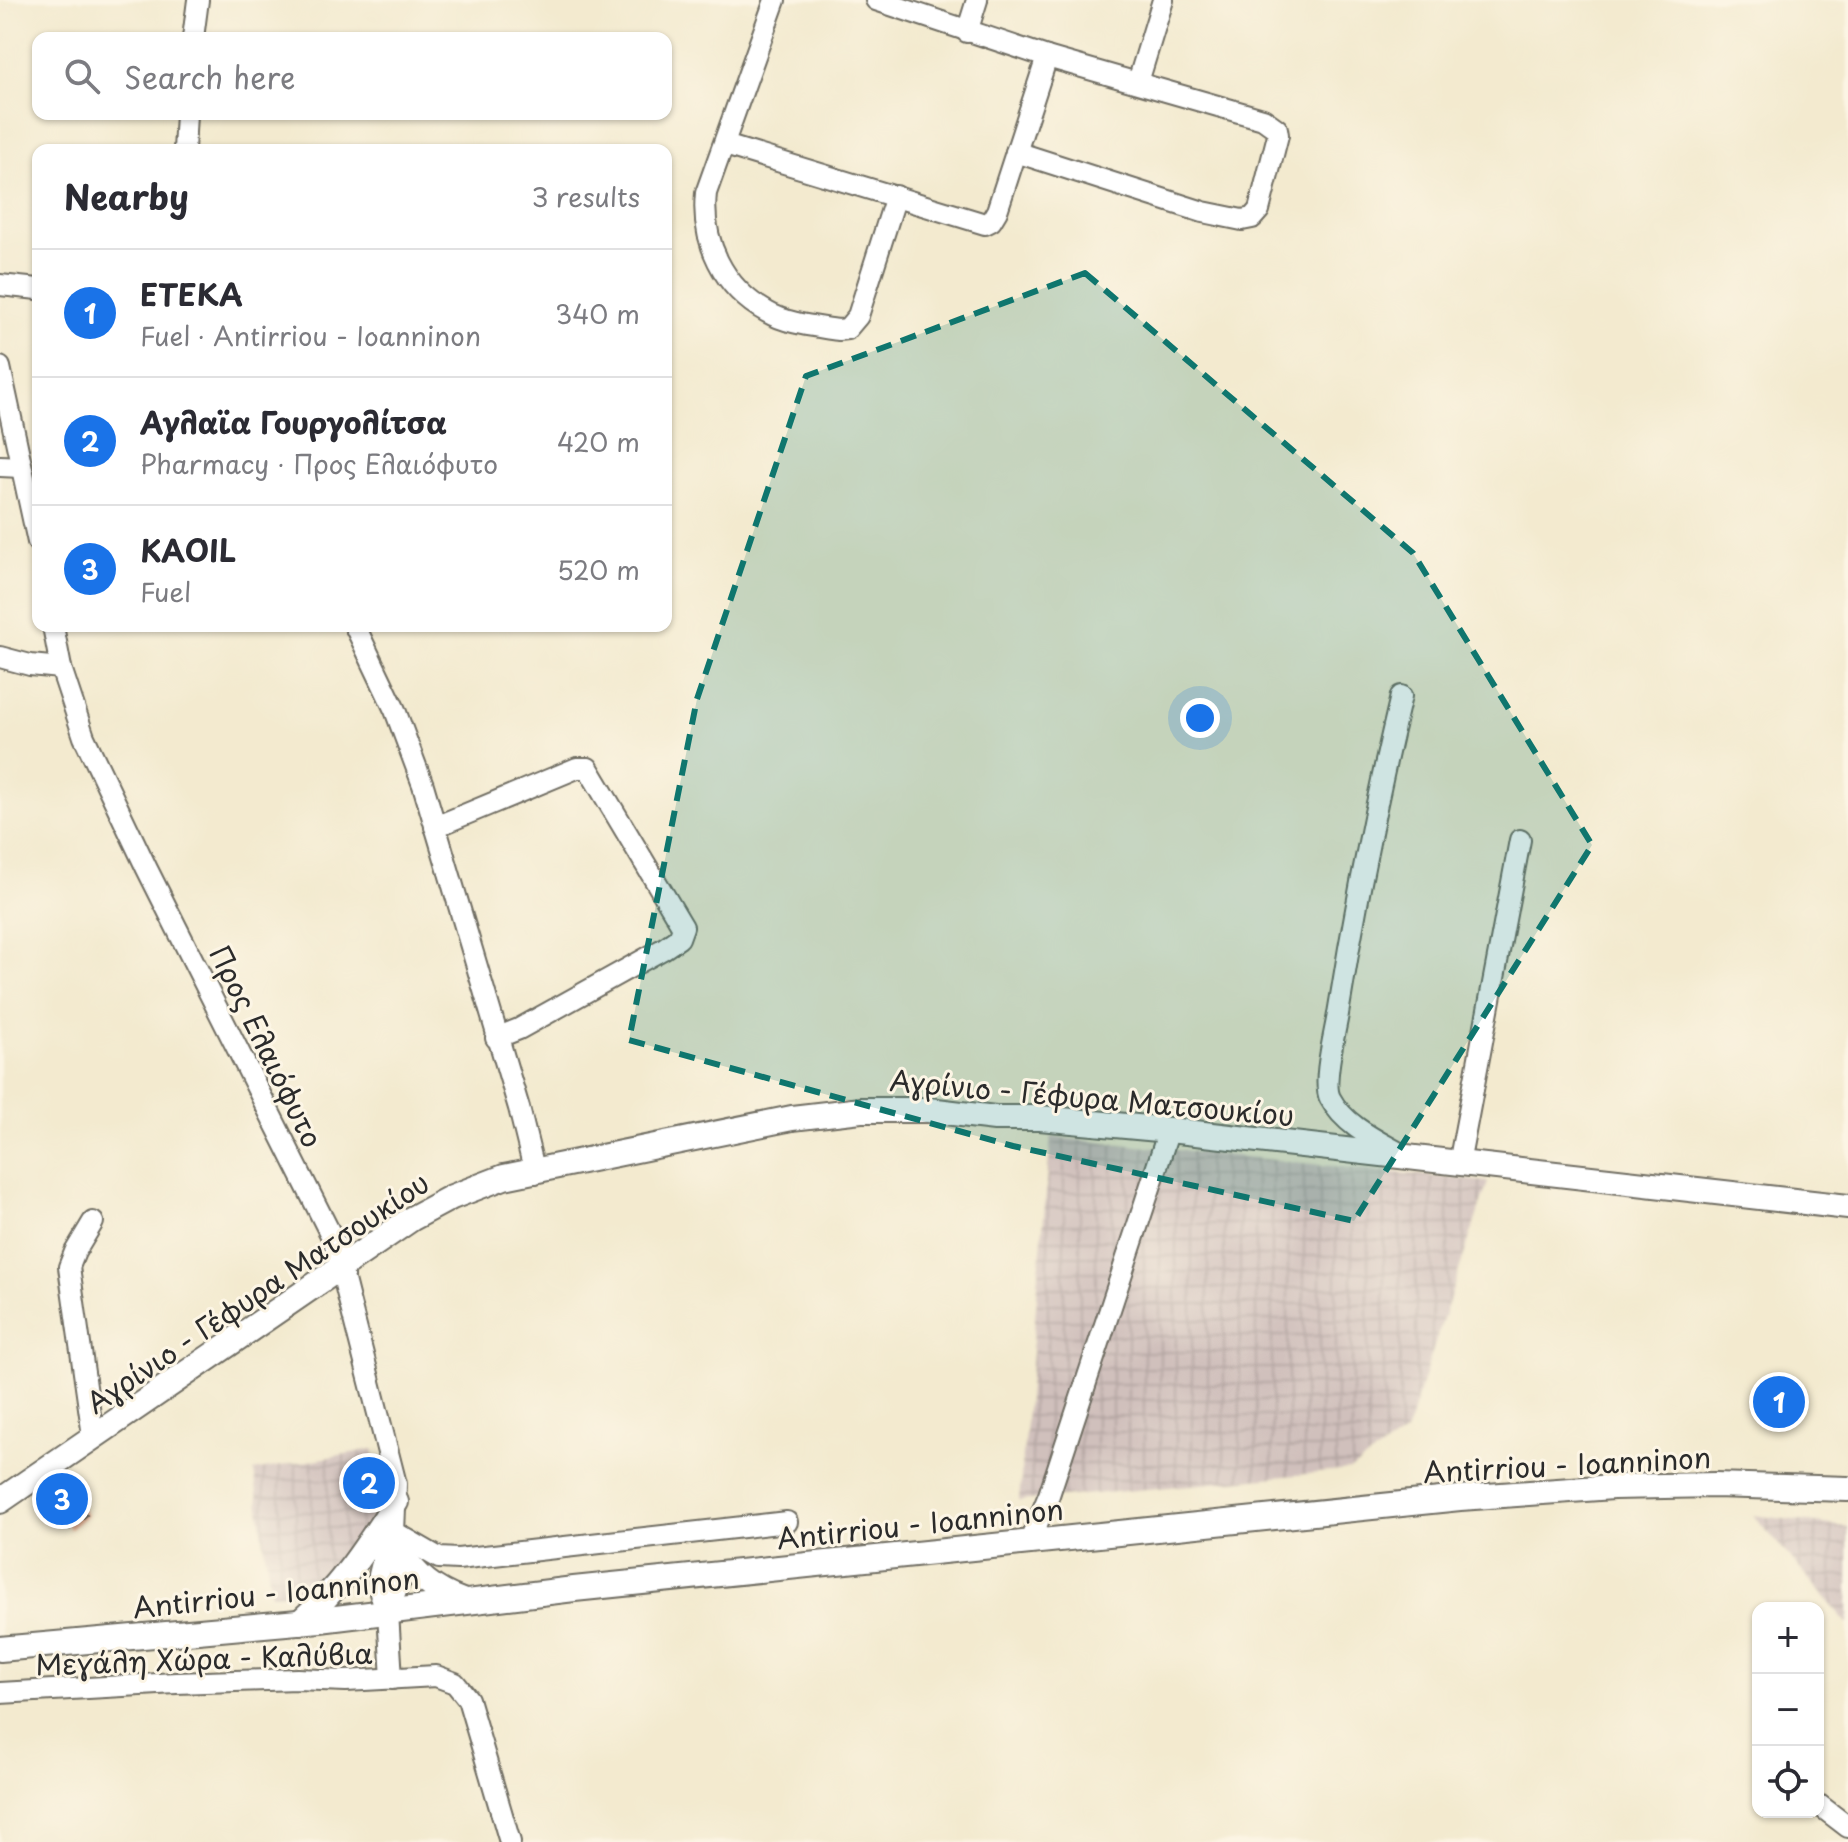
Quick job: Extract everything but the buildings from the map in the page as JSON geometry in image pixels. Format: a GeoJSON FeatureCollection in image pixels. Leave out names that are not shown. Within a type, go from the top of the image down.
{"type":"FeatureCollection","features":[{"type":"Feature","properties":{"kind":"main road","name":"Αγρίνιο - Γέφυρα Ματσουκίου"},"geometry":{"type":"LineString","coordinates":[[0,1501],[411,1219],[452,1197],[504,1177],[792,1118],[861,1110],[928,1110],[995,1118],[1040,1118],[1848,1207]]}},
{"type":"Feature","properties":{"kind":"main road","name":"Antirriou - Ioanninon"},"geometry":{"type":"LineString","coordinates":[[0,1649],[300,1622],[462,1601],[1030,1541],[1578,1489],[1715,1485],[1848,1489]]}},
{"type":"Feature","properties":{"kind":"main road"},"geometry":{"type":"LineString","coordinates":[[300,1622],[353,1569],[396,1502]]}},
{"type":"Feature","properties":{"kind":"main road"},"geometry":{"type":"LineString","coordinates":[[397,1542],[424,1582],[442,1594],[462,1601]]}},
{"type":"Feature","properties":{"kind":"street"},"geometry":{"type":"LineString","coordinates":[[194,32],[198,0]]}},
{"type":"Feature","properties":{"kind":"street"},"geometry":{"type":"LineString","coordinates":[[775,0],[706,193],[705,225],[710,247],[727,276],[767,313],[838,330],[852,326],[858,316],[896,196]]}},
{"type":"Feature","properties":{"kind":"street"},"geometry":{"type":"LineString","coordinates":[[876,0],[1047,57],[1263,119],[1277,129],[1278,135],[1259,210],[1252,218],[1242,220],[1203,212],[1016,152]]}},
{"type":"Feature","properties":{"kind":"street"},"geometry":{"type":"LineString","coordinates":[[967,32],[977,0]]}},
{"type":"Feature","properties":{"kind":"street"},"geometry":{"type":"LineString","coordinates":[[1138,82],[1163,0]]}},
{"type":"Feature","properties":{"kind":"street"},"geometry":{"type":"LineString","coordinates":[[725,145],[985,224],[997,211],[1047,57]]}},
{"type":"Feature","properties":{"kind":"street"},"geometry":{"type":"LineString","coordinates":[[184,144],[186,120]]}},
{"type":"Feature","properties":{"kind":"street"},"geometry":{"type":"LineString","coordinates":[[0,285],[32,288]]}},
{"type":"Feature","properties":{"kind":"street"},"geometry":{"type":"LineString","coordinates":[[0,367],[32,516]]}},
{"type":"Feature","properties":{"kind":"street"},"geometry":{"type":"LineString","coordinates":[[0,466],[21,467]]}},
{"type":"Feature","properties":{"kind":"street","name":"Προς Ελαιόφυτο"},"geometry":{"type":"LineString","coordinates":[[54,632],[61,668],[84,737],[104,782],[323,1217],[342,1268],[392,1462],[400,1581],[388,1612]]}},
{"type":"Feature","properties":{"kind":"street"},"geometry":{"type":"LineString","coordinates":[[358,632],[395,710],[435,827],[519,1108],[535,1173]]}},
{"type":"Feature","properties":{"kind":"street"},"geometry":{"type":"LineString","coordinates":[[0,657],[30,665],[61,668]]}},
{"type":"Feature","properties":{"kind":"street"},"geometry":{"type":"LineString","coordinates":[[1401,696],[1352,923],[1329,1068],[1328,1095],[1359,1130],[1405,1156]]}},
{"type":"Feature","properties":{"kind":"street"},"geometry":{"type":"LineString","coordinates":[[435,827],[577,768],[588,768],[683,927],[679,938],[663,949],[519,1029],[496,1038]]}},
{"type":"Feature","properties":{"kind":"street"},"geometry":{"type":"LineString","coordinates":[[1459,1164],[1520,840]]}},
{"type":"Feature","properties":{"kind":"street"},"geometry":{"type":"LineString","coordinates":[[1030,1541],[1049,1495],[1169,1130]]}},
{"type":"Feature","properties":{"kind":"street"},"geometry":{"type":"LineString","coordinates":[[93,1222],[69,1267],[93,1436]]}},
{"type":"Feature","properties":{"kind":"street"},"geometry":{"type":"LineString","coordinates":[[397,1542],[439,1558],[458,1559],[787,1522]]}},
{"type":"Feature","properties":{"kind":"street","name":"Μεγάλη Χώρα - Καλύβια"},"geometry":{"type":"LineString","coordinates":[[0,1693],[176,1683],[392,1679],[388,1612]]}},
{"type":"Feature","properties":{"kind":"street"},"geometry":{"type":"LineString","coordinates":[[392,1679],[436,1676],[447,1678],[462,1690],[472,1711],[510,1842]]}},
{"type":"Feature","properties":{"kind":"street"},"geometry":{"type":"LineString","coordinates":[[1824,1809],[1848,1827]]}},
{"type":"Feature","properties":{"kind":"highlighted area"},"geometry":{"type":"Polygon","coordinates":[[[1085,273],[1413,553],[1592,845],[1354,1221],[1013,1146],[629,1040],[697,699],[806,376],[1085,273]]]}},
{"type":"Feature","properties":{"kind":"shaded area"},"geometry":{"type":"Polygon","coordinates":[[[1051,1137],[1488,1182],[1406,1432],[1350,1470],[1019,1501],[1051,1137]]]}},
{"type":"Feature","properties":{"kind":"shaded area"},"geometry":{"type":"Polygon","coordinates":[[[373,1449],[385,1500],[323,1590],[271,1594],[254,1471],[373,1449]]]}},
{"type":"Feature","properties":{"kind":"shaded area"},"geometry":{"type":"Polygon","coordinates":[[[1753,1515],[1848,1527],[1848,1624],[1753,1515]]]}},
{"type":"Feature","properties":{"kind":"place","name":"ΕΤΕΚΑ"},"geometry":{"type":"Point","coordinates":[1779,1402]}},
{"type":"Feature","properties":{"kind":"place","name":"Αγλαϊα Γουργολίτσα"},"geometry":{"type":"Point","coordinates":[369,1483]}},
{"type":"Feature","properties":{"kind":"place","name":"KAOIL"},"geometry":{"type":"Point","coordinates":[62,1499]}}]}
